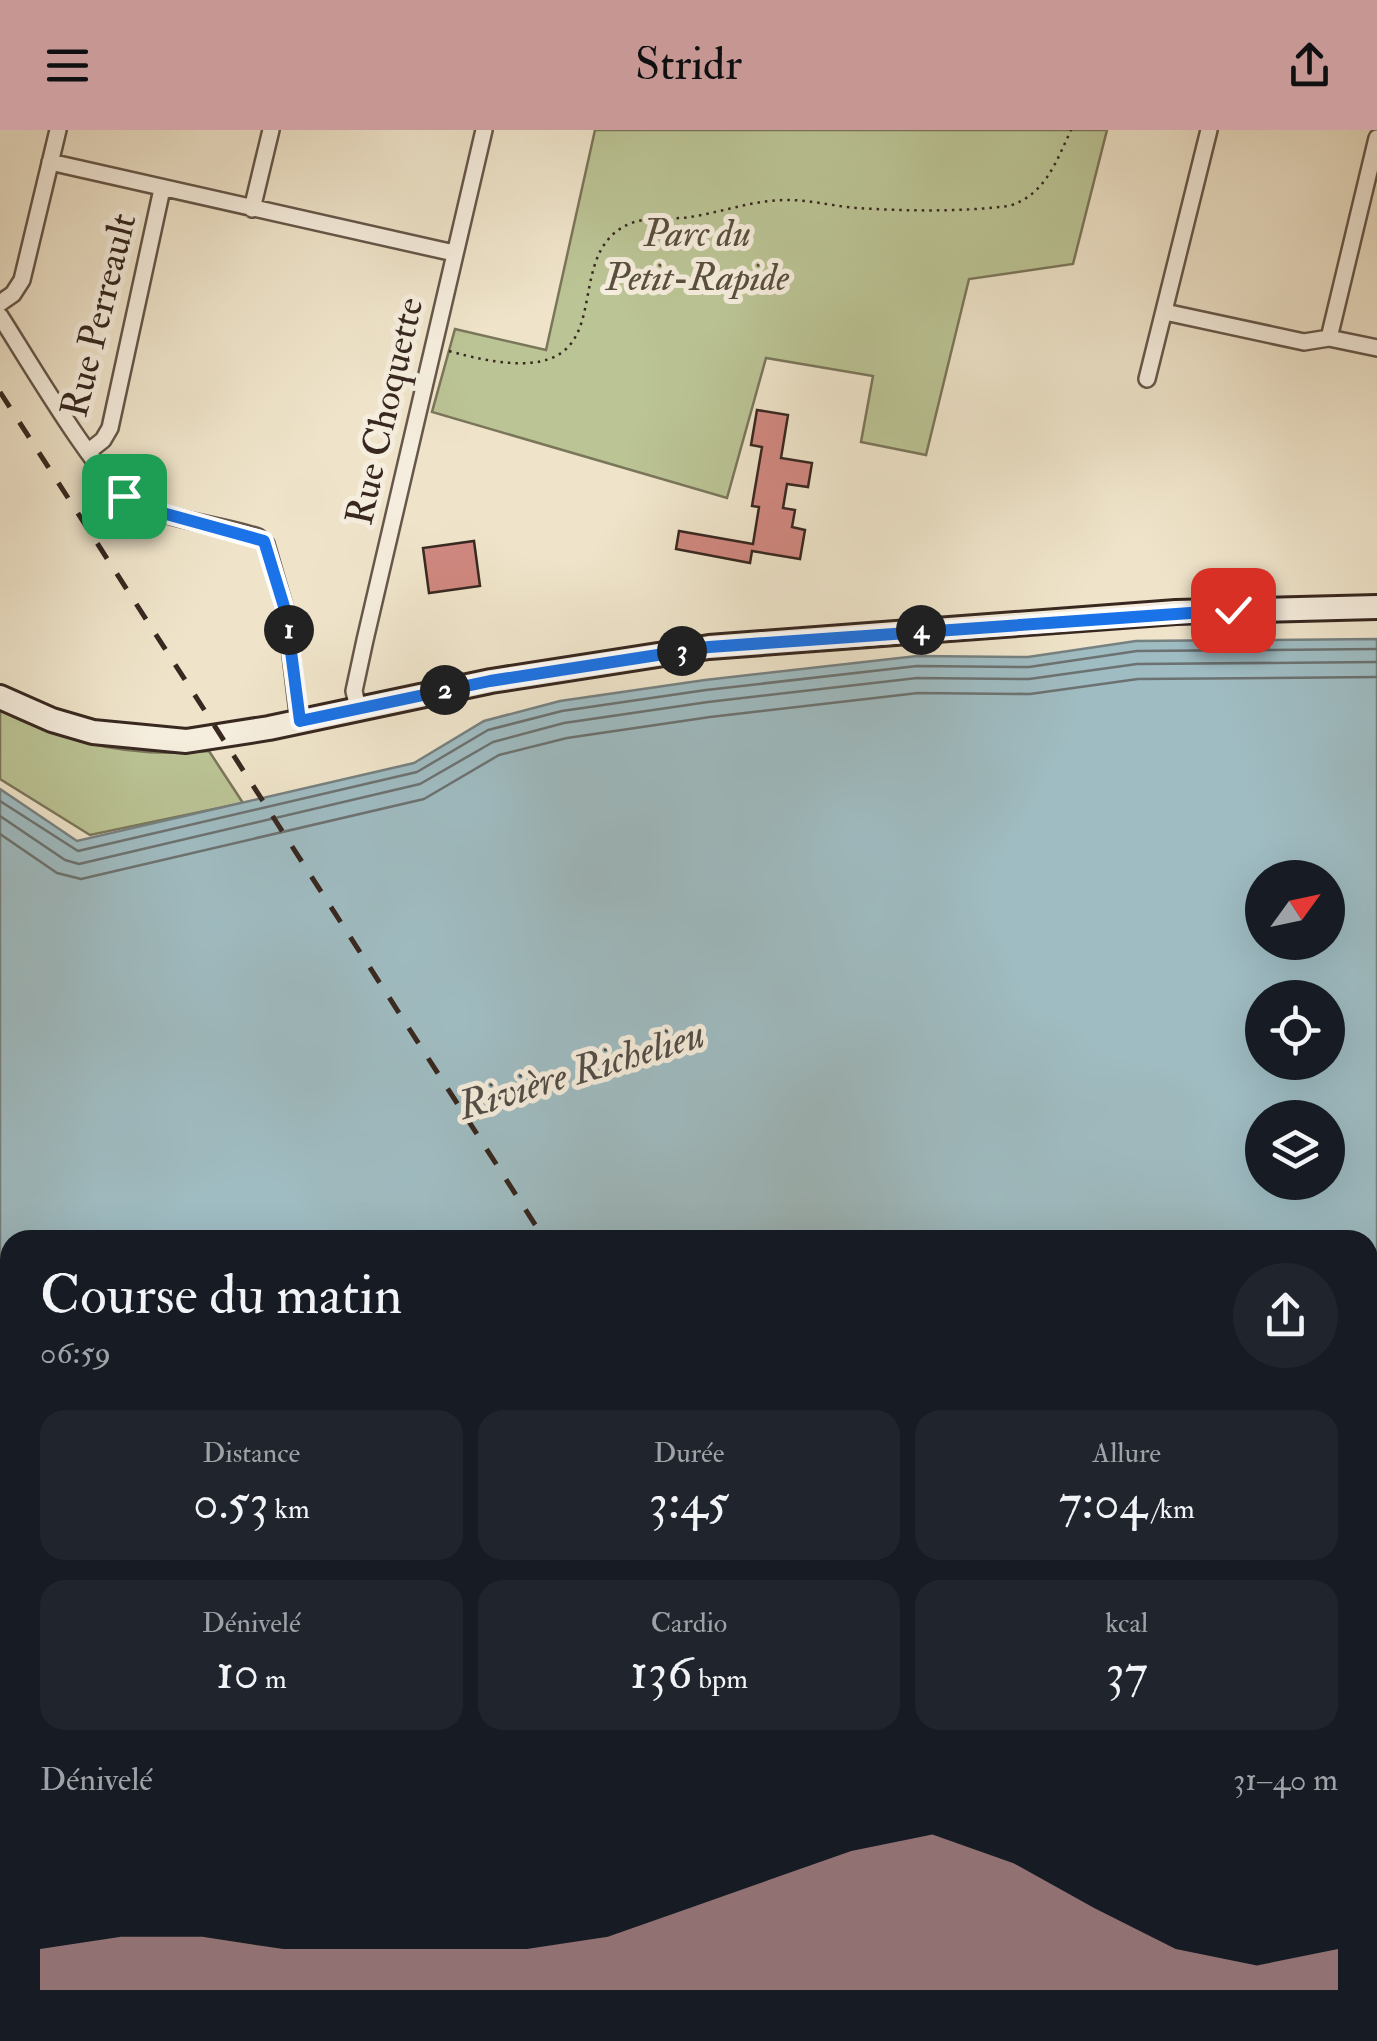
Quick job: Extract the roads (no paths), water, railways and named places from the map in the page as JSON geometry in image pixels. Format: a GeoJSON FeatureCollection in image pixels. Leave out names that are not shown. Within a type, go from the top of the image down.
{"type":"FeatureCollection","features":[{"type":"Feature","properties":{"kind":"main road"},"geometry":{"type":"LineString","coordinates":[[0,697],[52,720],[93,732],[162,741],[217,736],[573,667],[709,647],[1176,612],[1377,607]]}},
{"type":"Feature","properties":{"kind":"street"},"geometry":{"type":"LineString","coordinates":[[0,303],[22,280],[58,130]]}},
{"type":"Feature","properties":{"kind":"street"},"geometry":{"type":"LineString","coordinates":[[252,209],[270,130]]}},
{"type":"Feature","properties":{"kind":"street","name":"Rue Choquette"},"geometry":{"type":"LineString","coordinates":[[358,708],[354,691],[484,130]]}},
{"type":"Feature","properties":{"kind":"street"},"geometry":{"type":"LineString","coordinates":[[1147,379],[1210,130]]}},
{"type":"Feature","properties":{"kind":"street"},"geometry":{"type":"LineString","coordinates":[[1330,338],[1377,138]]}},
{"type":"Feature","properties":{"kind":"street"},"geometry":{"type":"LineString","coordinates":[[50,162],[454,253]]}},
{"type":"Feature","properties":{"kind":"street","name":"Rue Perreault"},"geometry":{"type":"LineString","coordinates":[[88,451],[103,440],[110,428],[162,189]]}},
{"type":"Feature","properties":{"kind":"street"},"geometry":{"type":"LineString","coordinates":[[1164,312],[1304,342],[1330,338],[1377,348]]}},
{"type":"Feature","properties":{"kind":"street"},"geometry":{"type":"LineString","coordinates":[[0,316],[112,484],[132,501],[264,541],[286,613],[300,721]]}},
{"type":"Feature","properties":{"kind":"water","name":"Rivière Richelieu"},"geometry":{"type":"Polygon","coordinates":[[[1377,639],[1377,1230],[0,1230],[0,789],[77,841],[414,763],[484,721],[560,701],[917,656],[1028,657],[1136,641],[1377,639]]]}},
{"type":"Feature","properties":{"kind":"railway"},"geometry":{"type":"LineString","coordinates":[[0,392],[539,1230]]}},
{"type":"Feature","properties":{"kind":"park label","name":"Parc du Petit-Rapide"},"geometry":{"type":"Point","coordinates":[697,255]}}]}
